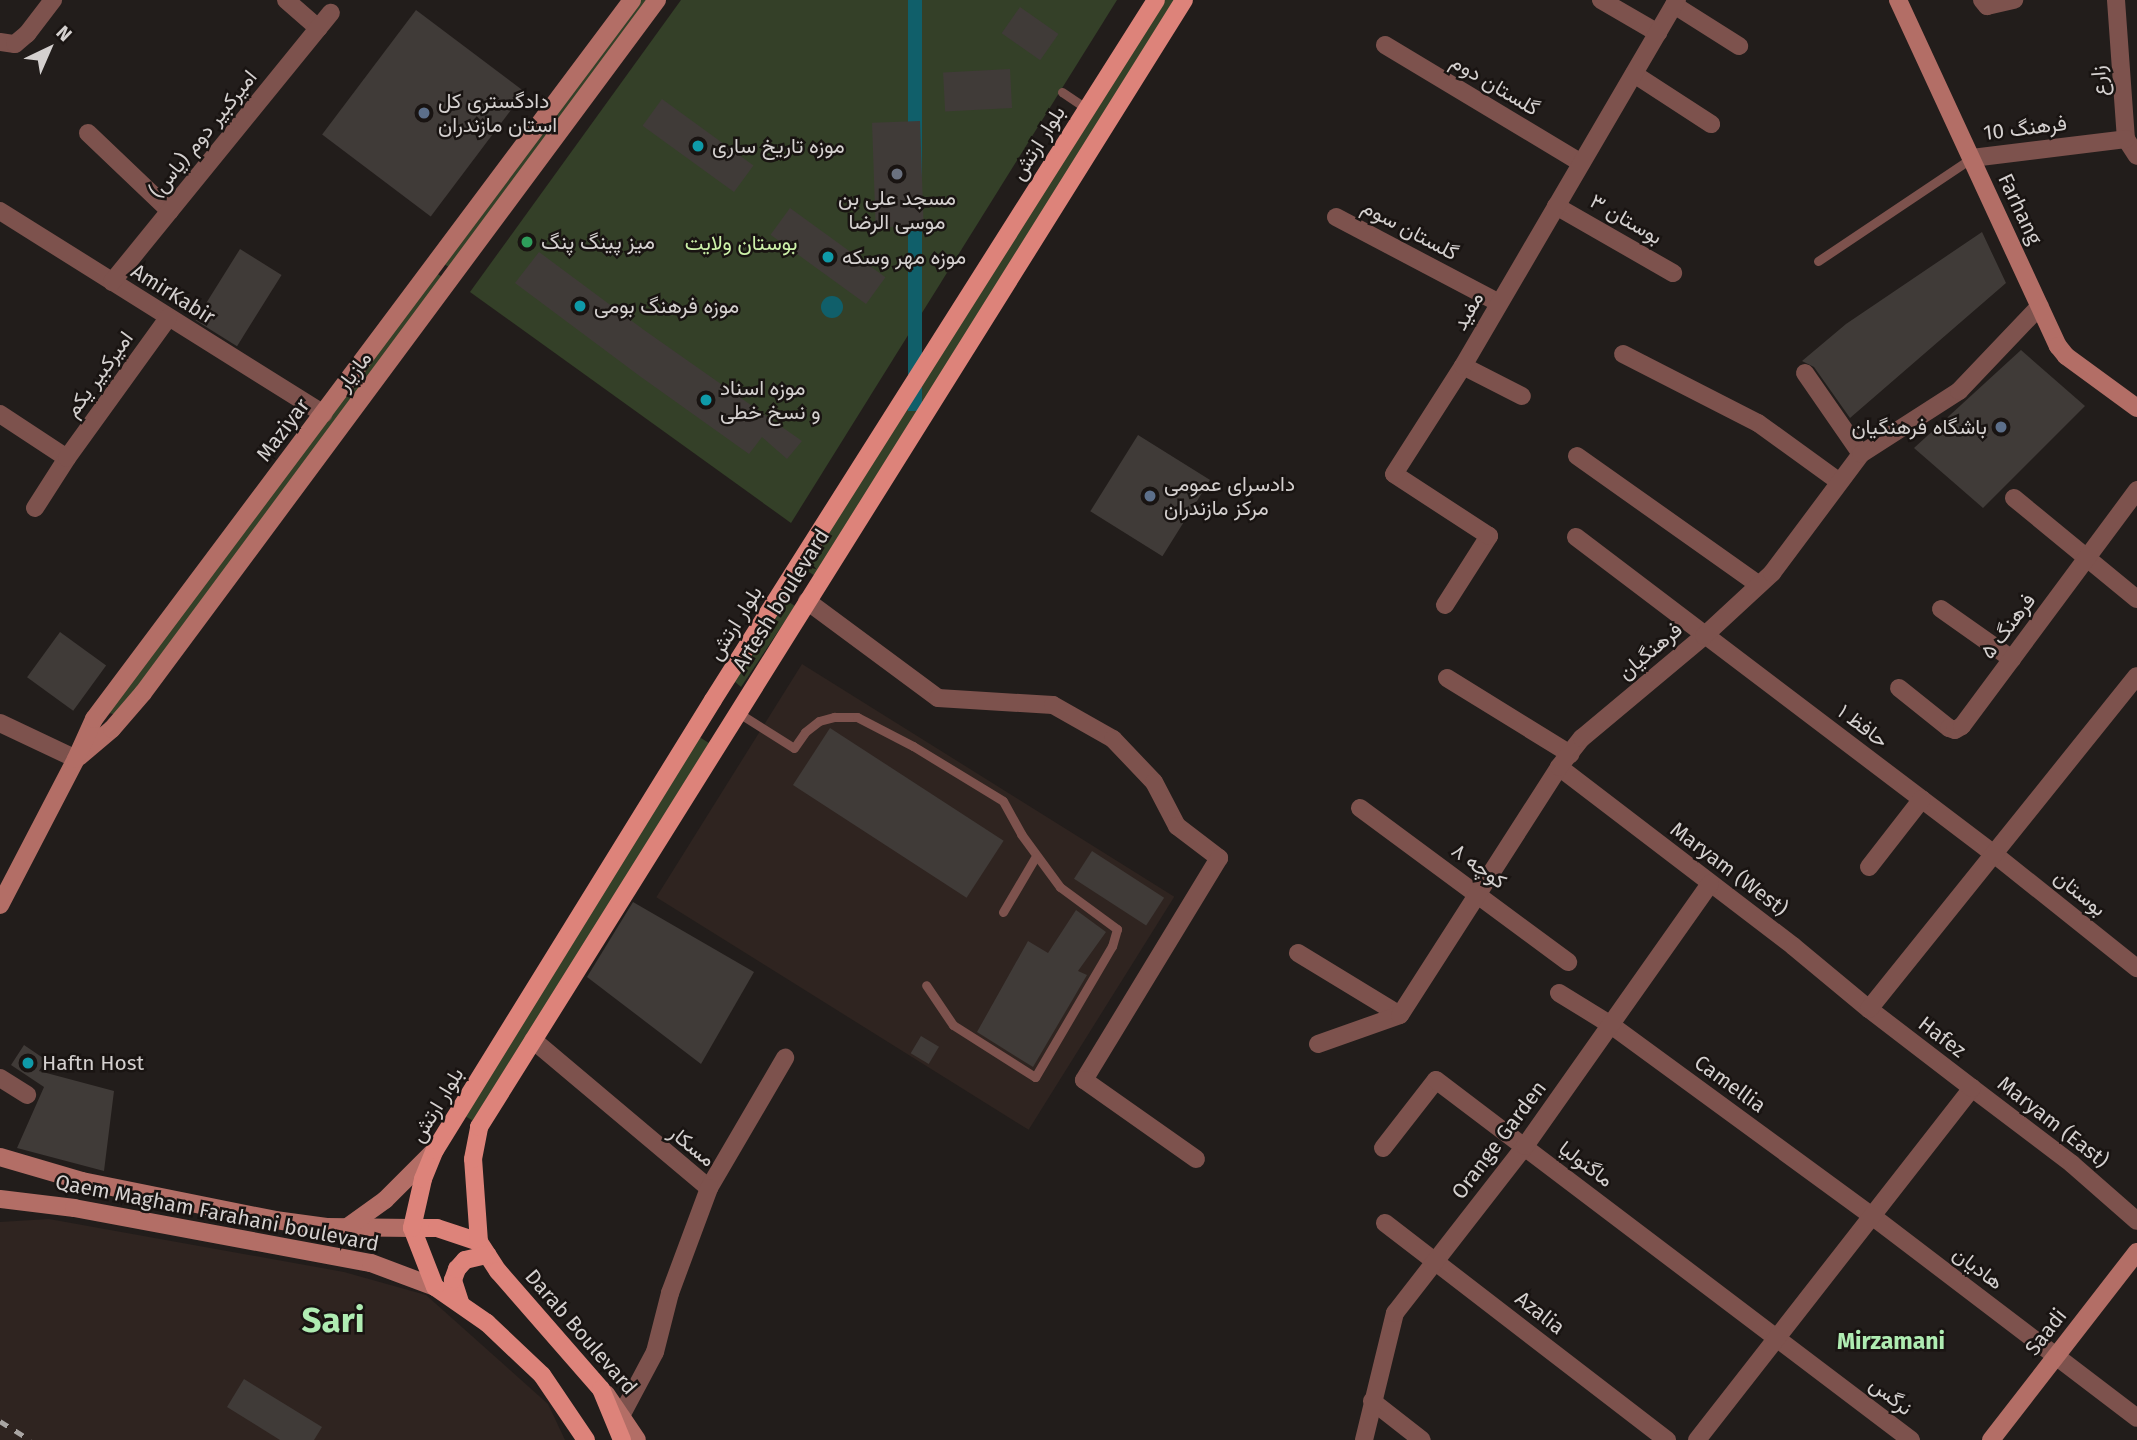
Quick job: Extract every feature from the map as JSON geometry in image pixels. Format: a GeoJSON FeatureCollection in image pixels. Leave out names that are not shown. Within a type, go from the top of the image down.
{"type":"FeatureCollection","features":[{"type":"Feature","properties":{"kind":"main road","name":"Maziyar"},"geometry":{"type":"LineString","coordinates":[[0,905],[94,719],[632,0]]}},
{"type":"Feature","properties":{"kind":"main road","name":"مازیار"},"geometry":{"type":"LineString","coordinates":[[76,759],[121,719],[657,0]]}},
{"type":"Feature","properties":{"kind":"main road","name":"بلوار ارتش"},"geometry":{"type":"LineString","coordinates":[[412,1228],[416,1201],[435,1150],[714,698],[1156,0]]}},
{"type":"Feature","properties":{"kind":"main road","name":"Artesh boulevard"},"geometry":{"type":"LineString","coordinates":[[483,1249],[473,1159],[479,1127],[1184,0]]}},
{"type":"Feature","properties":{"kind":"main road","name":"Farhang"},"geometry":{"type":"LineString","coordinates":[[1898,0],[2062,351],[2137,408]]}},
{"type":"Feature","properties":{"kind":"main road"},"geometry":{"type":"LineString","coordinates":[[435,264],[453,276]]}},
{"type":"Feature","properties":{"kind":"main road"},"geometry":{"type":"LineString","coordinates":[[785,587],[807,601]]}},
{"type":"Feature","properties":{"kind":"main road"},"geometry":{"type":"LineString","coordinates":[[714,698],[737,712]]}},
{"type":"Feature","properties":{"kind":"main road"},"geometry":{"type":"LineString","coordinates":[[104,705],[107,719],[121,719]]}},
{"type":"Feature","properties":{"kind":"main road"},"geometry":{"type":"LineString","coordinates":[[346,1228],[385,1200],[435,1150]]}},
{"type":"Feature","properties":{"kind":"main road","name":"Qaem Magham Farahani boulevard"},"geometry":{"type":"LineString","coordinates":[[0,1157],[37,1170],[275,1220],[346,1228],[437,1228],[483,1249]]}},
{"type":"Feature","properties":{"kind":"main road","name":"Qaem Magham Farahani boulevard"},"geometry":{"type":"LineString","coordinates":[[0,1199],[74,1208],[372,1263],[435,1287],[460,1302]]}},
{"type":"Feature","properties":{"kind":"main road"},"geometry":{"type":"LineString","coordinates":[[412,1228],[435,1287]]}},
{"type":"Feature","properties":{"kind":"main road"},"geometry":{"type":"LineString","coordinates":[[483,1249],[465,1260],[457,1269],[453,1280],[460,1302],[510,1343],[542,1375],[568,1409],[586,1440]]}},
{"type":"Feature","properties":{"kind":"main road","name":"Darab Boulevard"},"geometry":{"type":"LineString","coordinates":[[483,1249],[622,1414],[637,1440]]}},
{"type":"Feature","properties":{"kind":"main road","name":"Saadi"},"geometry":{"type":"LineString","coordinates":[[1991,1440],[2137,1252]]}},
{"type":"Feature","properties":{"kind":"main road"},"geometry":{"type":"LineString","coordinates":[[601,1389],[622,1440]]}},
{"type":"Feature","properties":{"kind":"main road"},"geometry":{"type":"LineString","coordinates":[[568,1409],[580,1440]]}},
{"type":"Feature","properties":{"kind":"street"},"geometry":{"type":"LineString","coordinates":[[0,42],[15,44],[27,34],[52,0]]}},
{"type":"Feature","properties":{"kind":"street"},"geometry":{"type":"LineString","coordinates":[[286,0],[318,28]]}},
{"type":"Feature","properties":{"kind":"street"},"geometry":{"type":"LineString","coordinates":[[1601,0],[1658,33]]}},
{"type":"Feature","properties":{"kind":"street"},"geometry":{"type":"LineString","coordinates":[[1982,0],[1987,6],[2014,0]]}},
{"type":"Feature","properties":{"kind":"street","name":"زارع"},"geometry":{"type":"LineString","coordinates":[[2116,0],[2129,86],[2126,139],[2137,156]]}},
{"type":"Feature","properties":{"kind":"street"},"geometry":{"type":"LineString","coordinates":[[1675,3],[1739,46]]}},
{"type":"Feature","properties":{"kind":"street","name":"مفید"},"geometry":{"type":"LineString","coordinates":[[1445,605],[1489,536],[1394,474],[1463,366],[1675,3]]}},
{"type":"Feature","properties":{"kind":"street","name":"امیرکبیر دوم (یاس)"},"geometry":{"type":"LineString","coordinates":[[112,282],[331,13]]}},
{"type":"Feature","properties":{"kind":"street","name":"گلستان دوم"},"geometry":{"type":"LineString","coordinates":[[1385,45],[1581,163]]}},
{"type":"Feature","properties":{"kind":"street"},"geometry":{"type":"LineString","coordinates":[[1634,74],[1711,124]]}},
{"type":"Feature","properties":{"kind":"street"},"geometry":{"type":"LineString","coordinates":[[88,133],[170,211]]}},
{"type":"Feature","properties":{"kind":"street","name":"فرهنگ 10"},"geometry":{"type":"LineString","coordinates":[[1972,158],[2126,139]]}},
{"type":"Feature","properties":{"kind":"street","name":"بوستان ۳"},"geometry":{"type":"LineString","coordinates":[[1556,206],[1673,273]]}},
{"type":"Feature","properties":{"kind":"street","name":"AmirKabir"},"geometry":{"type":"LineString","coordinates":[[0,211],[324,414]]}},
{"type":"Feature","properties":{"kind":"street","name":"گلستان سوم"},"geometry":{"type":"LineString","coordinates":[[1336,217],[1499,303]]}},
{"type":"Feature","properties":{"kind":"street","name":"فرهنگیان"},"geometry":{"type":"LineString","coordinates":[[1401,1015],[1564,761],[1582,738],[1704,636],[1772,573],[1838,481],[1861,454],[1959,391],[2040,306]]}},
{"type":"Feature","properties":{"kind":"street","name":"امیرکبیر یکم"},"geometry":{"type":"LineString","coordinates":[[35,508],[67,458],[168,318]]}},
{"type":"Feature","properties":{"kind":"street"},"geometry":{"type":"LineString","coordinates":[[1623,354],[1758,423],[1838,481]]}},
{"type":"Feature","properties":{"kind":"street"},"geometry":{"type":"LineString","coordinates":[[1463,366],[1521,396]]}},
{"type":"Feature","properties":{"kind":"street"},"geometry":{"type":"LineString","coordinates":[[1805,373],[1861,454]]}},
{"type":"Feature","properties":{"kind":"street"},"geometry":{"type":"LineString","coordinates":[[0,414],[67,458]]}},
{"type":"Feature","properties":{"kind":"street"},"geometry":{"type":"LineString","coordinates":[[1577,456],[1759,585]]}},
{"type":"Feature","properties":{"kind":"street","name":"فرهنگ ۵"},"geometry":{"type":"LineString","coordinates":[[1899,688],[1955,730],[1962,726],[2137,490]]}},
{"type":"Feature","properties":{"kind":"street"},"geometry":{"type":"LineString","coordinates":[[2014,498],[2137,599]]}},
{"type":"Feature","properties":{"kind":"street","name":"حافظ ۱"},"geometry":{"type":"LineString","coordinates":[[1576,537],[1994,853]]}},
{"type":"Feature","properties":{"kind":"street"},"geometry":{"type":"LineString","coordinates":[[807,601],[938,698],[1053,705],[1113,739],[1154,782],[1177,826],[1219,858],[1084,1080],[1196,1159]]}},
{"type":"Feature","properties":{"kind":"street"},"geometry":{"type":"LineString","coordinates":[[1941,609],[2012,659]]}},
{"type":"Feature","properties":{"kind":"street"},"geometry":{"type":"LineString","coordinates":[[1869,1009],[2137,676]]}},
{"type":"Feature","properties":{"kind":"street","name":"Maryam (West)"},"geometry":{"type":"LineString","coordinates":[[1447,678],[1564,761],[1710,884],[1869,1009]]}},
{"type":"Feature","properties":{"kind":"street"},"geometry":{"type":"LineString","coordinates":[[0,723],[76,759]]}},
{"type":"Feature","properties":{"kind":"street"},"geometry":{"type":"LineString","coordinates":[[1870,867],[1922,799]]}},
{"type":"Feature","properties":{"kind":"street","name":"کوچه ۸"},"geometry":{"type":"LineString","coordinates":[[1360,808],[1568,962]]}},
{"type":"Feature","properties":{"kind":"street","name":"بوستان"},"geometry":{"type":"LineString","coordinates":[[1994,853],[2137,968]]}},
{"type":"Feature","properties":{"kind":"street","name":"Orange Garden"},"geometry":{"type":"LineString","coordinates":[[1364,1440],[1395,1313],[1525,1146],[1710,884]]}},
{"type":"Feature","properties":{"kind":"street"},"geometry":{"type":"LineString","coordinates":[[1298,953],[1401,1015]]}},
{"type":"Feature","properties":{"kind":"street","name":"Camellia"},"geometry":{"type":"LineString","coordinates":[[1559,993],[1611,1025],[1872,1216]]}},
{"type":"Feature","properties":{"kind":"street","name":"Hafez"},"geometry":{"type":"LineString","coordinates":[[1697,1440],[1972,1088],[1869,1009]]}},
{"type":"Feature","properties":{"kind":"street"},"geometry":{"type":"LineString","coordinates":[[1318,1044],[1401,1015]]}},
{"type":"Feature","properties":{"kind":"street","name":"مسکار"},"geometry":{"type":"LineString","coordinates":[[533,1040],[709,1188],[785,1058]]}},
{"type":"Feature","properties":{"kind":"street"},"geometry":{"type":"LineString","coordinates":[[0,1077],[27,1095]]}},
{"type":"Feature","properties":{"kind":"street","name":"ماگنولیا"},"geometry":{"type":"LineString","coordinates":[[1383,1148],[1436,1080],[1777,1337]]}},
{"type":"Feature","properties":{"kind":"street","name":"Maryam (East)"},"geometry":{"type":"LineString","coordinates":[[1972,1088],[2072,1164],[2137,1221]]}},
{"type":"Feature","properties":{"kind":"street"},"geometry":{"type":"LineString","coordinates":[[622,1414],[655,1352],[670,1293],[709,1188]]}},
{"type":"Feature","properties":{"kind":"street","name":"هادیان"},"geometry":{"type":"LineString","coordinates":[[1872,1216],[2137,1418]]}},
{"type":"Feature","properties":{"kind":"street","name":"Azalia"},"geometry":{"type":"LineString","coordinates":[[1385,1223],[1667,1440]]}},
{"type":"Feature","properties":{"kind":"street","name":"نرگس"},"geometry":{"type":"LineString","coordinates":[[1777,1337],[1911,1440]]}},
{"type":"Feature","properties":{"kind":"street"},"geometry":{"type":"LineString","coordinates":[[1372,1401],[1422,1440]]}},
{"type":"Feature","properties":{"kind":"lane"},"geometry":{"type":"LineString","coordinates":[[1062,93],[1087,109]]}},
{"type":"Feature","properties":{"kind":"lane"},"geometry":{"type":"LineString","coordinates":[[1818,261],[1972,158]]}},
{"type":"Feature","properties":{"kind":"lane"},"geometry":{"type":"LineString","coordinates":[[737,712],[794,748],[805,732],[819,720],[858,717],[913,746],[1003,801],[1036,856],[1060,887],[1117,929],[1112,946],[1035,1077],[953,1025],[926,985]]}},
{"type":"Feature","properties":{"kind":"lane"},"geometry":{"type":"LineString","coordinates":[[1003,912],[1036,856]]}},
{"type":"Feature","properties":{"kind":"shaded area"},"geometry":{"type":"Polygon","coordinates":[[[802,664],[1174,897],[1029,1130],[656,897],[802,664]]]}},
{"type":"Feature","properties":{"kind":"shaded area"},"geometry":{"type":"Polygon","coordinates":[[[49,1219],[344,1272],[426,1295],[548,1404],[565,1440],[0,1440],[0,1222],[49,1219]]]}},
{"type":"Feature","properties":{"kind":"green space"},"geometry":{"type":"Polygon","coordinates":[[[638,0],[652,0],[452,269],[441,262],[638,0]]]}},
{"type":"Feature","properties":{"kind":"green space","name":"بوستان ولایت"},"geometry":{"type":"Polygon","coordinates":[[[681,0],[1117,0],[791,523],[470,292],[681,0]]]}},
{"type":"Feature","properties":{"kind":"green space"},"geometry":{"type":"Polygon","coordinates":[[[1161,0],[1175,0],[815,576],[803,568],[1161,0]]]}},
{"type":"Feature","properties":{"kind":"green space"},"geometry":{"type":"Polygon","coordinates":[[[435,272],[445,279],[117,715],[109,713],[109,705],[435,272]]]}},
{"type":"Feature","properties":{"kind":"green space"},"geometry":{"type":"Polygon","coordinates":[[[784,599],[795,606],[741,687],[733,680],[784,599]]]}},
{"type":"Feature","properties":{"kind":"green space"},"geometry":{"type":"Polygon","coordinates":[[[696,735],[709,743],[475,1122],[465,1116],[696,735]]]}},
{"type":"Feature","properties":{"kind":"water"},"geometry":{"type":"Polygon","coordinates":[[[908,0],[922,0],[922,411],[908,411],[908,0]]]}},
{"type":"Feature","properties":{"kind":"water"},"geometry":{"type":"Polygon","coordinates":[[[832,296],[840,299],[843,307],[840,315],[832,318],[824,315],[821,307],[824,299],[832,296]]]}},
{"type":"Feature","properties":{"kind":"building"},"geometry":{"type":"Polygon","coordinates":[[[1020,7],[1059,34],[1040,60],[1002,33],[1020,7]]]}},
{"type":"Feature","properties":{"kind":"building","name":"دادگستری کل استان مازندران"},"geometry":{"type":"Polygon","coordinates":[[[416,10],[525,92],[431,216],[322,135],[416,10]]]}},
{"type":"Feature","properties":{"kind":"building"},"geometry":{"type":"Polygon","coordinates":[[[1010,69],[1012,108],[945,111],[943,73],[1010,69]]]}},
{"type":"Feature","properties":{"kind":"building","name":"موزه تاریخ ساری"},"geometry":{"type":"Polygon","coordinates":[[[662,99],[753,165],[734,192],[643,126],[662,99]]]}},
{"type":"Feature","properties":{"kind":"building","name":"مسجد علی بن موسی الرضا"},"geometry":{"type":"Polygon","coordinates":[[[920,121],[924,226],[876,228],[872,123],[920,121]]]}},
{"type":"Feature","properties":{"kind":"building","name":"موزه مهر وسکه"},"geometry":{"type":"Polygon","coordinates":[[[790,208],[885,277],[866,304],[771,235],[790,208]]]}},
{"type":"Feature","properties":{"kind":"building"},"geometry":{"type":"Polygon","coordinates":[[[1982,232],[2006,283],[1850,418],[1814,367],[1802,361],[1846,324],[1982,232]]]}},
{"type":"Feature","properties":{"kind":"building"},"geometry":{"type":"Polygon","coordinates":[[[240,249],[282,275],[237,346],[195,320],[240,249]]]}},
{"type":"Feature","properties":{"kind":"building"},"geometry":{"type":"Polygon","coordinates":[[[539,252],[802,441],[787,459],[762,437],[749,454],[641,377],[515,283],[539,252]]]}},
{"type":"Feature","properties":{"kind":"building","name":"باشگاه فرهنگیان"},"geometry":{"type":"Polygon","coordinates":[[[2021,350],[2085,406],[1983,508],[1914,448],[2021,350]]]}},
{"type":"Feature","properties":{"kind":"building","name":"دادسرای عمومی مرکز مازندران"},"geometry":{"type":"Polygon","coordinates":[[[1138,435],[1210,480],[1162,556],[1090,511],[1138,435]]]}},
{"type":"Feature","properties":{"kind":"building"},"geometry":{"type":"Polygon","coordinates":[[[60,632],[106,666],[73,711],[27,677],[60,632]]]}},
{"type":"Feature","properties":{"kind":"building"},"geometry":{"type":"Polygon","coordinates":[[[830,728],[1004,841],[967,898],[793,785],[830,728]]]}},
{"type":"Feature","properties":{"kind":"building"},"geometry":{"type":"Polygon","coordinates":[[[1092,851],[1164,898],[1146,926],[1074,879],[1092,851]]]}},
{"type":"Feature","properties":{"kind":"building"},"geometry":{"type":"Polygon","coordinates":[[[633,902],[754,972],[701,1064],[587,977],[633,902]]]}},
{"type":"Feature","properties":{"kind":"building"},"geometry":{"type":"Polygon","coordinates":[[[1076,910],[1106,932],[1078,971],[1087,975],[1033,1067],[977,1032],[1028,941],[1048,953],[1076,910]]]}},
{"type":"Feature","properties":{"kind":"building"},"geometry":{"type":"Polygon","coordinates":[[[921,1036],[939,1047],[929,1064],[911,1053],[921,1036]]]}},
{"type":"Feature","properties":{"kind":"building"},"geometry":{"type":"Polygon","coordinates":[[[24,1045],[46,1060],[39,1071],[114,1091],[104,1171],[17,1148],[44,1087],[11,1065],[24,1045]]]}},
{"type":"Feature","properties":{"kind":"building"},"geometry":{"type":"Polygon","coordinates":[[[244,1379],[322,1427],[314,1440],[280,1440],[227,1407],[244,1379]]]}},
{"type":"Feature","properties":{"kind":"railway"},"geometry":{"type":"LineString","coordinates":[[0,1421],[30,1440]]}},
{"type":"Feature","properties":{"kind":"place","name":"دادگستری کل استان مازندران"},"geometry":{"type":"Point","coordinates":[424,113]}},
{"type":"Feature","properties":{"kind":"place","name":"موزه تاریخ ساری"},"geometry":{"type":"Point","coordinates":[698,146]}},
{"type":"Feature","properties":{"kind":"place","name":"مسجد علی بن موسی الرضا"},"geometry":{"type":"Point","coordinates":[897,174]}},
{"type":"Feature","properties":{"kind":"place","name":"میز پینگ پنگ"},"geometry":{"type":"Point","coordinates":[527,242]}},
{"type":"Feature","properties":{"kind":"place","name":"موزه مهر وسکه"},"geometry":{"type":"Point","coordinates":[828,257]}},
{"type":"Feature","properties":{"kind":"place","name":"موزه فرهنگ بومی"},"geometry":{"type":"Point","coordinates":[580,306]}},
{"type":"Feature","properties":{"kind":"place","name":"موزه اسناد و نسخ خطی"},"geometry":{"type":"Point","coordinates":[706,400]}},
{"type":"Feature","properties":{"kind":"place","name":"باشگاه فرهنگیان"},"geometry":{"type":"Point","coordinates":[2001,427]}},
{"type":"Feature","properties":{"kind":"place","name":"دادسرای عمومی مرکز مازندران"},"geometry":{"type":"Point","coordinates":[1150,496]}},
{"type":"Feature","properties":{"kind":"place","name":"Haftn Host"},"geometry":{"type":"Point","coordinates":[28,1063]}},
{"type":"Feature","properties":{"kind":"district","name":"Sari"},"geometry":{"type":"Point","coordinates":[333,1320]}},
{"type":"Feature","properties":{"kind":"district","name":"Mirzamani"},"geometry":{"type":"Point","coordinates":[1891,1341]}}]}
